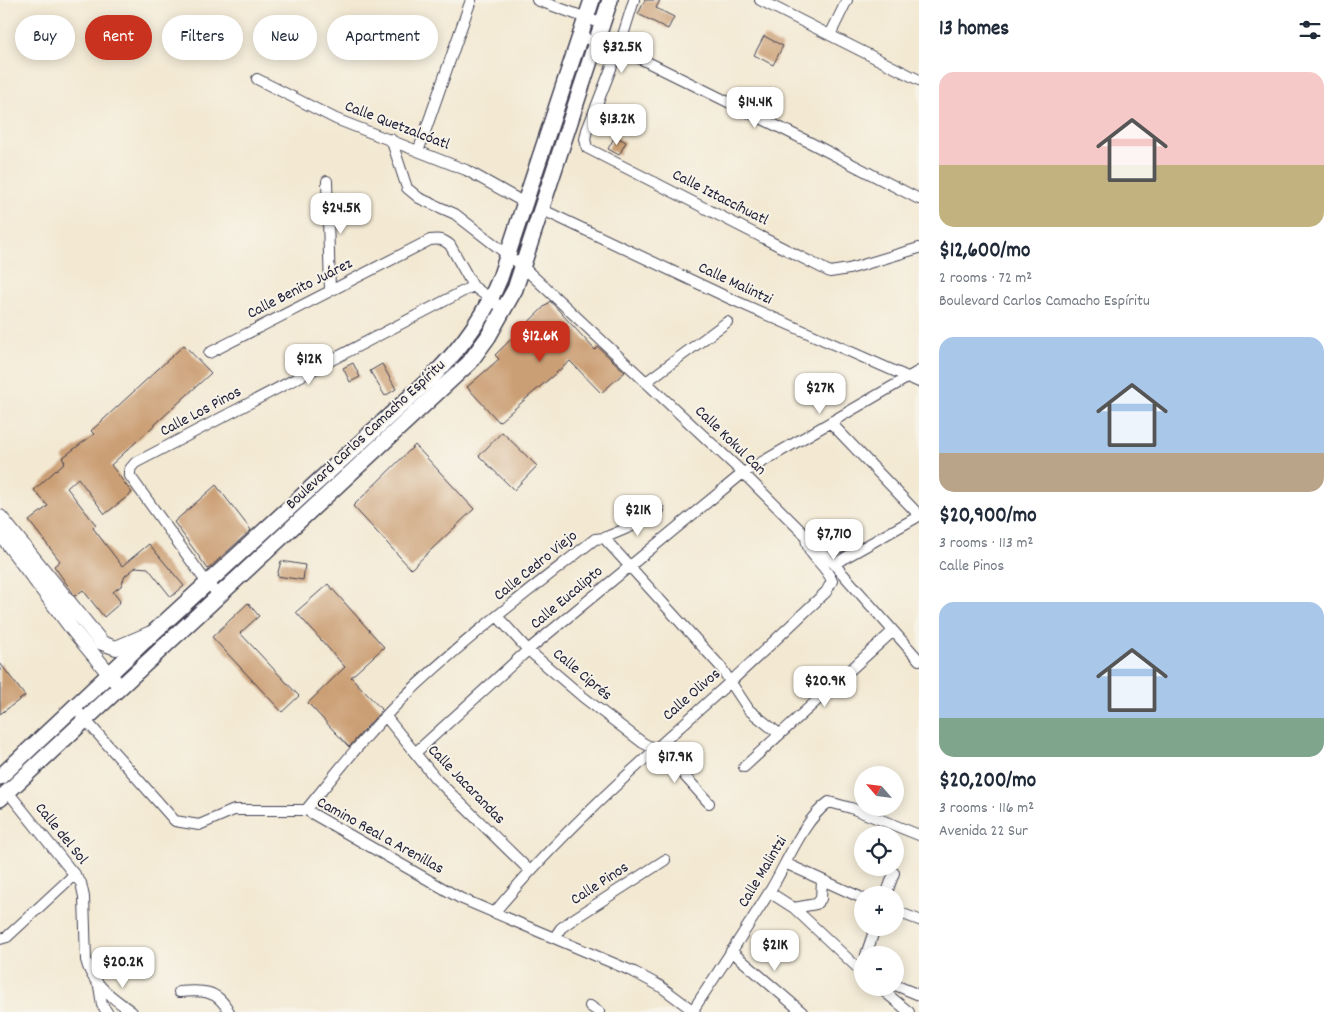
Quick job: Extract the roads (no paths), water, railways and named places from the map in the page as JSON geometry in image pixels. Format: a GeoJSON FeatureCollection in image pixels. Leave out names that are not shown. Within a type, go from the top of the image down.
{"type":"FeatureCollection","features":[{"type":"Feature","properties":{"kind":"main road","name":"Boulevard Carlos Camacho Espíritu"},"geometry":{"type":"LineString","coordinates":[[0,776],[207,583],[434,376],[460,348],[491,300],[592,0]]}},
{"type":"Feature","properties":{"kind":"main road","name":"Boulevard Carlos Camacho Espíritu"},"geometry":{"type":"LineString","coordinates":[[4,795],[458,374],[484,344],[505,310],[522,266],[610,0]]}},
{"type":"Feature","properties":{"kind":"main road"},"geometry":{"type":"LineString","coordinates":[[0,517],[102,643],[108,647],[116,648],[154,632]]}},
{"type":"Feature","properties":{"kind":"main road"},"geometry":{"type":"LineString","coordinates":[[0,533],[109,676],[120,687]]}},
{"type":"Feature","properties":{"kind":"main road"},"geometry":{"type":"LineString","coordinates":[[95,658],[108,647]]}},
{"type":"Feature","properties":{"kind":"street"},"geometry":{"type":"LineString","coordinates":[[419,149],[471,0]]}},
{"type":"Feature","properties":{"kind":"street"},"geometry":{"type":"LineString","coordinates":[[537,0],[603,24]]}},
{"type":"Feature","properties":{"kind":"street"},"geometry":{"type":"LineString","coordinates":[[619,48],[634,0]]}},
{"type":"Feature","properties":{"kind":"street"},"geometry":{"type":"LineString","coordinates":[[760,0],[919,80]]}},
{"type":"Feature","properties":{"kind":"street"},"geometry":{"type":"LineString","coordinates":[[830,35],[847,0]]}},
{"type":"Feature","properties":{"kind":"street"},"geometry":{"type":"LineString","coordinates":[[580,36],[619,48],[919,199]]}},
{"type":"Feature","properties":{"kind":"street","name":"Calle Iztaccíhuatl"},"geometry":{"type":"LineString","coordinates":[[619,48],[587,130],[585,138],[588,148],[830,272],[839,272],[919,248]]}},
{"type":"Feature","properties":{"kind":"street","name":"Calle Quetzalcóatl"},"geometry":{"type":"LineString","coordinates":[[257,79],[336,118],[419,149],[466,170],[525,203]]}},
{"type":"Feature","properties":{"kind":"street","name":"Calle Kokul Can"},"geometry":{"type":"LineString","coordinates":[[391,139],[407,188],[419,198],[455,214],[522,266],[743,473],[834,564],[892,632],[919,660]]}},
{"type":"Feature","properties":{"kind":"street"},"geometry":{"type":"LineString","coordinates":[[327,181],[330,290]]}},
{"type":"Feature","properties":{"kind":"street","name":"Calle Malintzi"},"geometry":{"type":"LineString","coordinates":[[541,209],[731,299],[919,382]]}},
{"type":"Feature","properties":{"kind":"street","name":"Calle Benito Juárez"},"geometry":{"type":"LineString","coordinates":[[209,353],[430,240],[441,239],[450,245],[474,286],[505,310]]}},
{"type":"Feature","properties":{"kind":"street","name":"Calle Los Pinos"},"geometry":{"type":"LineString","coordinates":[[207,583],[130,476],[130,469],[144,458],[474,286]]}},
{"type":"Feature","properties":{"kind":"street"},"geometry":{"type":"LineString","coordinates":[[646,382],[728,322]]}},
{"type":"Feature","properties":{"kind":"street","name":"Calle Eucalipto"},"geometry":{"type":"LineString","coordinates":[[414,753],[528,650],[743,473],[919,371]]}},
{"type":"Feature","properties":{"kind":"street"},"geometry":{"type":"LineString","coordinates":[[831,423],[919,515],[834,564]]}},
{"type":"Feature","properties":{"kind":"street"},"geometry":{"type":"LineString","coordinates":[[604,538],[637,524],[659,510]]}},
{"type":"Feature","properties":{"kind":"street","name":"Calle Olivos"},"geometry":{"type":"LineString","coordinates":[[494,913],[529,870],[654,748],[730,682],[829,588],[832,581],[830,576],[809,553],[806,537]]}},
{"type":"Feature","properties":{"kind":"street","name":"Calle Cedro Viejo"},"geometry":{"type":"LineString","coordinates":[[306,810],[343,763],[386,717],[444,660],[594,539],[604,538],[720,666],[750,710],[778,733]]}},
{"type":"Feature","properties":{"kind":"street"},"geometry":{"type":"LineString","coordinates":[[207,583],[220,595]]}},
{"type":"Feature","properties":{"kind":"street","name":"Calle Ciprés"},"geometry":{"type":"LineString","coordinates":[[497,616],[528,650],[619,725],[665,754],[709,803]]}},
{"type":"Feature","properties":{"kind":"street"},"geometry":{"type":"LineString","coordinates":[[744,767],[778,733],[892,632]]}},
{"type":"Feature","properties":{"kind":"street","name":"Camino Real a Arenillas"},"geometry":{"type":"LineString","coordinates":[[75,708],[176,821],[199,825],[234,810],[306,810],[460,898],[634,972],[660,986],[694,1011]]}},
{"type":"Feature","properties":{"kind":"street","name":"Calle Jacarandas"},"geometry":{"type":"LineString","coordinates":[[386,717],[414,753],[460,804],[529,870]]}},
{"type":"Feature","properties":{"kind":"street","name":"Calle del Sol"},"geometry":{"type":"LineString","coordinates":[[4,795],[81,883],[84,897],[86,960],[92,976],[99,986]]}},
{"type":"Feature","properties":{"kind":"street","name":"Calle Malintzi"},"geometry":{"type":"LineString","coordinates":[[694,1011],[769,892],[809,822],[820,808],[829,802],[851,808],[919,835]]}},
{"type":"Feature","properties":{"kind":"street","name":"Calle Pinos"},"geometry":{"type":"LineString","coordinates":[[554,938],[561,928],[572,920],[665,860]]}},
{"type":"Feature","properties":{"kind":"street"},"geometry":{"type":"LineString","coordinates":[[786,864],[854,894]]}},
{"type":"Feature","properties":{"kind":"street"},"geometry":{"type":"LineString","coordinates":[[0,940],[7,937],[75,874]]}},
{"type":"Feature","properties":{"kind":"street"},"geometry":{"type":"LineString","coordinates":[[794,908],[816,904],[821,899],[822,880]]}},
{"type":"Feature","properties":{"kind":"street"},"geometry":{"type":"LineString","coordinates":[[769,892],[794,908],[854,963]]}},
{"type":"Feature","properties":{"kind":"street"},"geometry":{"type":"LineString","coordinates":[[904,914],[919,920]]}},
{"type":"Feature","properties":{"kind":"street"},"geometry":{"type":"LineString","coordinates":[[731,951],[802,1012]]}},
{"type":"Feature","properties":{"kind":"street"},"geometry":{"type":"LineString","coordinates":[[99,986],[102,1005],[107,1012]]}},
{"type":"Feature","properties":{"kind":"street"},"geometry":{"type":"LineString","coordinates":[[99,986],[132,1012]]}},
{"type":"Feature","properties":{"kind":"street"},"geometry":{"type":"LineString","coordinates":[[904,987],[917,991]]}},
{"type":"Feature","properties":{"kind":"street"},"geometry":{"type":"LineString","coordinates":[[179,992],[204,990],[226,1006],[229,1012]]}},
{"type":"Feature","properties":{"kind":"street"},"geometry":{"type":"LineString","coordinates":[[890,996],[909,1012]]}},
{"type":"Feature","properties":{"kind":"street"},"geometry":{"type":"LineString","coordinates":[[590,1006],[599,1012]]}}]}
